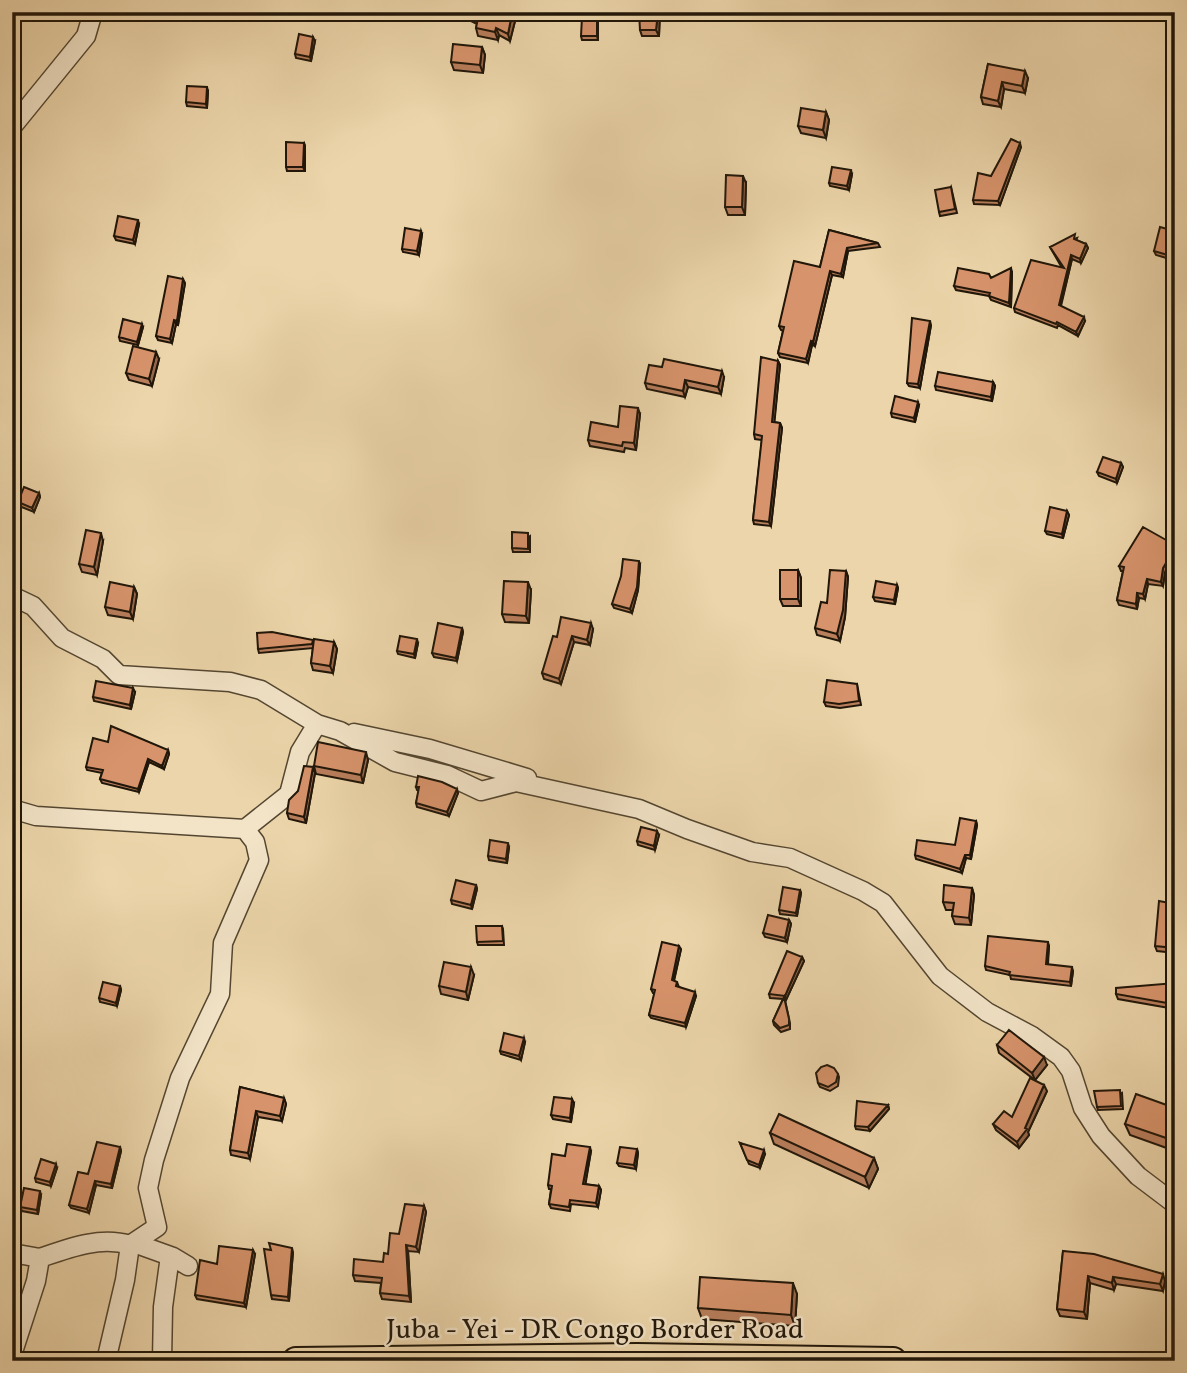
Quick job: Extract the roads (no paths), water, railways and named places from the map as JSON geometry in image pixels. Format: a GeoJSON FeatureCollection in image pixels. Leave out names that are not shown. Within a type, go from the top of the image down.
{"type":"FeatureCollection","features":[{"type":"Feature","properties":{"kind":"main road","name":"Juba - Yei - DR Congo Border Road"},"geometry":{"type":"LineString","coordinates":[[296,1361],[893,1361]]}},
{"type":"Feature","properties":{"kind":"street"},"geometry":{"type":"LineString","coordinates":[[12,127],[86,36],[93,12]]}},
{"type":"Feature","properties":{"kind":"street"},"geometry":{"type":"LineString","coordinates":[[12,596],[33,606],[62,638],[103,659],[119,676],[230,682],[261,690],[317,724],[473,761],[573,795]]}},
{"type":"Feature","properties":{"kind":"street"},"geometry":{"type":"LineString","coordinates":[[12,809],[36,816],[245,829],[289,794],[300,752],[317,724]]}},
{"type":"Feature","properties":{"kind":"street"},"geometry":{"type":"LineString","coordinates":[[340,731],[395,762],[447,775],[481,791],[516,782],[639,809],[752,852],[790,858],[850,883],[883,903],[940,976],[987,1012],[1032,1036],[1061,1057],[1071,1071],[1083,1108],[1101,1136],[1139,1176],[1175,1204]]}},
{"type":"Feature","properties":{"kind":"street"},"geometry":{"type":"LineString","coordinates":[[106,1361],[132,1244],[157,1227],[148,1188],[154,1160],[180,1078],[220,994],[223,943],[259,860],[255,842],[245,829]]}},
{"type":"Feature","properties":{"kind":"street"},"geometry":{"type":"LineString","coordinates":[[12,1253],[40,1258],[76,1245],[115,1240],[170,1256],[188,1266]]}},
{"type":"Feature","properties":{"kind":"street"},"geometry":{"type":"LineString","coordinates":[[162,1361],[163,1307],[170,1256]]}},
{"type":"Feature","properties":{"kind":"street"},"geometry":{"type":"LineString","coordinates":[[12,1355],[36,1281],[40,1258]]}}]}
